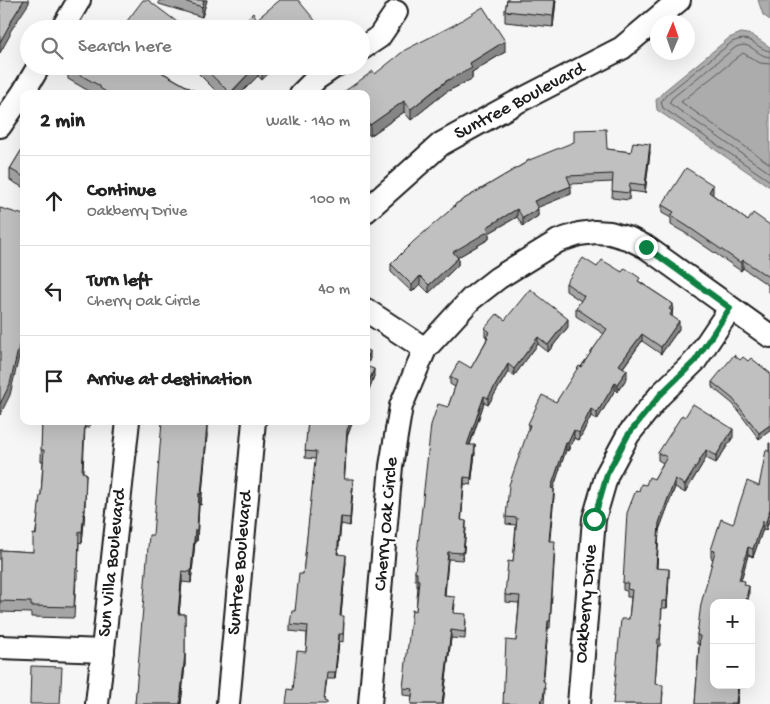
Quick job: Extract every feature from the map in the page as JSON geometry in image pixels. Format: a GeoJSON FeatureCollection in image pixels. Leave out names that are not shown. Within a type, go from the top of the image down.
{"type":"FeatureCollection","features":[{"type":"Feature","properties":{"kind":"street"},"geometry":{"type":"LineString","coordinates":[[67,20],[79,0]]}},
{"type":"Feature","properties":{"kind":"street","name":"Suntree Boulevard"},"geometry":{"type":"LineString","coordinates":[[370,207],[441,144],[622,48],[679,0]]}},
{"type":"Feature","properties":{"kind":"street"},"geometry":{"type":"LineString","coordinates":[[370,43],[379,37],[396,12]]}},
{"type":"Feature","properties":{"kind":"street"},"geometry":{"type":"LineString","coordinates":[[26,90],[34,75]]}},
{"type":"Feature","properties":{"kind":"street"},"geometry":{"type":"LineString","coordinates":[[305,90],[322,75]]}},
{"type":"Feature","properties":{"kind":"street"},"geometry":{"type":"LineString","coordinates":[[0,126],[20,98]]}},
{"type":"Feature","properties":{"kind":"street","name":"Cherry Oak Circle"},"geometry":{"type":"LineString","coordinates":[[370,704],[391,466],[401,406],[425,349],[472,299],[498,278],[558,241],[578,234],[610,233],[630,239],[646,247],[770,336]]}},
{"type":"Feature","properties":{"kind":"street","name":"Oakberry Drive"},"geometry":{"type":"LineString","coordinates":[[579,704],[594,519],[607,474],[628,435],[660,395],[695,361],[730,308]]}},
{"type":"Feature","properties":{"kind":"street"},"geometry":{"type":"LineString","coordinates":[[370,313],[425,349]]}},
{"type":"Feature","properties":{"kind":"street","name":"Sun Villa Boulevard"},"geometry":{"type":"LineString","coordinates":[[97,704],[128,425]]}},
{"type":"Feature","properties":{"kind":"street","name":"Suntree Boulevard"},"geometry":{"type":"LineString","coordinates":[[228,704],[254,425]]}},
{"type":"Feature","properties":{"kind":"street"},"geometry":{"type":"LineString","coordinates":[[0,647],[103,651]]}},
{"type":"Feature","properties":{"kind":"water"},"geometry":{"type":"Polygon","coordinates":[[[758,0],[770,0],[770,20],[763,15],[758,0]]]}},
{"type":"Feature","properties":{"kind":"water"},"geometry":{"type":"Polygon","coordinates":[[[741,33],[752,35],[770,47],[770,187],[657,110],[656,100],[664,91],[729,38],[741,33]]]}},
{"type":"Feature","properties":{"kind":"building"},"geometry":{"type":"Polygon","coordinates":[[[0,0],[24,0],[0,42],[0,0]]]}},
{"type":"Feature","properties":{"kind":"building"},"geometry":{"type":"Polygon","coordinates":[[[143,0],[148,0],[174,20],[128,20],[143,0]]]}},
{"type":"Feature","properties":{"kind":"building"},"geometry":{"type":"Polygon","coordinates":[[[181,0],[204,0],[202,7],[181,0]]]}},
{"type":"Feature","properties":{"kind":"building"},"geometry":{"type":"Polygon","coordinates":[[[280,0],[298,0],[315,20],[246,20],[253,13],[257,19],[280,0]]]}},
{"type":"Feature","properties":{"kind":"building"},"geometry":{"type":"Polygon","coordinates":[[[507,0],[555,0],[553,16],[505,11],[507,0]]]}},
{"type":"Feature","properties":{"kind":"building"},"geometry":{"type":"Polygon","coordinates":[[[483,7],[505,41],[470,63],[472,68],[446,81],[411,109],[404,101],[370,125],[370,90],[347,90],[373,71],[375,74],[405,50],[454,25],[483,7]]]}},
{"type":"Feature","properties":{"kind":"building"},"geometry":{"type":"Polygon","coordinates":[[[80,75],[166,75],[193,90],[103,90],[100,86],[80,75]]]}},
{"type":"Feature","properties":{"kind":"building"},"geometry":{"type":"Polygon","coordinates":[[[211,75],[247,75],[233,90],[227,90],[211,75]]]}},
{"type":"Feature","properties":{"kind":"building"},"geometry":{"type":"Polygon","coordinates":[[[606,129],[607,149],[631,152],[633,142],[650,144],[645,185],[630,183],[629,193],[612,191],[613,174],[567,176],[571,186],[534,201],[538,209],[523,218],[517,209],[487,227],[489,231],[453,252],[458,258],[429,285],[420,276],[412,285],[391,264],[454,205],[527,161],[574,142],[574,130],[606,129]]]}},
{"type":"Feature","properties":{"kind":"building"},"geometry":{"type":"Polygon","coordinates":[[[20,153],[20,175],[10,169],[20,153]]]}},
{"type":"Feature","properties":{"kind":"building"},"geometry":{"type":"Polygon","coordinates":[[[686,168],[713,185],[709,192],[748,221],[753,213],[770,225],[770,278],[743,260],[741,263],[671,216],[674,212],[662,205],[686,168]]]}},
{"type":"Feature","properties":{"kind":"building"},"geometry":{"type":"Polygon","coordinates":[[[0,208],[20,214],[20,342],[10,384],[0,404],[0,208]]]}},
{"type":"Feature","properties":{"kind":"building"},"geometry":{"type":"Polygon","coordinates":[[[583,258],[597,267],[602,260],[622,272],[625,268],[640,278],[638,281],[673,304],[669,309],[672,311],[670,315],[679,321],[661,347],[642,334],[619,365],[627,370],[617,384],[615,383],[597,413],[591,409],[579,433],[574,430],[568,443],[566,443],[551,488],[554,489],[549,541],[555,541],[543,699],[541,704],[503,704],[506,640],[516,641],[520,596],[505,595],[508,561],[513,562],[517,518],[506,517],[509,485],[530,425],[528,424],[542,395],[556,402],[579,366],[581,367],[607,329],[576,308],[584,296],[566,283],[583,258]]]}},
{"type":"Feature","properties":{"kind":"building"},"geometry":{"type":"Polygon","coordinates":[[[530,289],[568,319],[548,345],[538,337],[514,369],[508,364],[488,398],[484,396],[467,445],[475,445],[471,478],[464,477],[461,520],[466,521],[463,553],[448,552],[444,596],[455,597],[453,613],[466,614],[465,632],[451,630],[442,704],[411,704],[413,689],[403,688],[412,610],[416,611],[419,580],[415,572],[431,425],[438,404],[448,407],[457,381],[450,377],[459,361],[471,368],[488,338],[486,337],[490,332],[485,328],[497,314],[505,320],[530,289]]]}},
{"type":"Feature","properties":{"kind":"building"},"geometry":{"type":"Polygon","coordinates":[[[734,355],[740,360],[743,357],[748,361],[751,358],[770,373],[770,425],[759,433],[733,399],[712,382],[734,355]]]}},
{"type":"Feature","properties":{"kind":"building"},"geometry":{"type":"Polygon","coordinates":[[[370,368],[374,369],[370,379],[370,368]]]}},
{"type":"Feature","properties":{"kind":"building"},"geometry":{"type":"Polygon","coordinates":[[[693,404],[733,429],[716,456],[706,450],[685,485],[675,479],[659,523],[656,568],[669,569],[667,601],[662,601],[655,684],[663,685],[662,704],[613,704],[621,619],[629,619],[632,590],[627,589],[628,583],[623,583],[627,513],[636,490],[639,491],[641,484],[646,485],[649,477],[654,479],[667,457],[658,453],[682,415],[685,417],[693,404]]]}},
{"type":"Feature","properties":{"kind":"building"},"geometry":{"type":"Polygon","coordinates":[[[42,425],[85,425],[82,472],[86,473],[85,499],[82,532],[79,531],[74,607],[31,606],[31,602],[0,601],[0,550],[33,552],[33,534],[36,535],[41,495],[44,450],[41,450],[42,425]]]}},
{"type":"Feature","properties":{"kind":"building"},"geometry":{"type":"Polygon","coordinates":[[[162,425],[207,425],[201,494],[199,493],[197,530],[195,530],[191,572],[182,571],[178,614],[185,614],[185,653],[180,704],[135,704],[149,535],[153,535],[162,425]]]}},
{"type":"Feature","properties":{"kind":"building"},"geometry":{"type":"Polygon","coordinates":[[[308,425],[349,425],[347,430],[344,479],[353,479],[350,518],[341,517],[337,554],[346,555],[340,616],[344,616],[343,634],[339,634],[335,672],[327,672],[324,701],[327,704],[286,704],[288,689],[293,690],[297,651],[306,652],[308,626],[290,624],[292,611],[295,611],[299,574],[303,574],[316,452],[305,451],[308,425]]]}},
{"type":"Feature","properties":{"kind":"building"},"geometry":{"type":"Polygon","coordinates":[[[766,450],[770,452],[770,509],[766,522],[763,521],[753,549],[748,547],[739,580],[745,581],[744,585],[749,586],[746,599],[710,599],[710,689],[738,689],[736,703],[695,704],[700,636],[697,635],[701,604],[715,551],[711,550],[721,519],[733,524],[747,481],[759,486],[766,450]]]}},
{"type":"Feature","properties":{"kind":"building"},"geometry":{"type":"Polygon","coordinates":[[[31,666],[62,667],[60,704],[30,704],[31,666]]]}},
{"type":"Feature","properties":{"kind":"route"},"geometry":{"type":"LineString","coordinates":[[594,519],[607,474],[628,435],[660,395],[695,361],[730,308],[646,247]]}}]}
